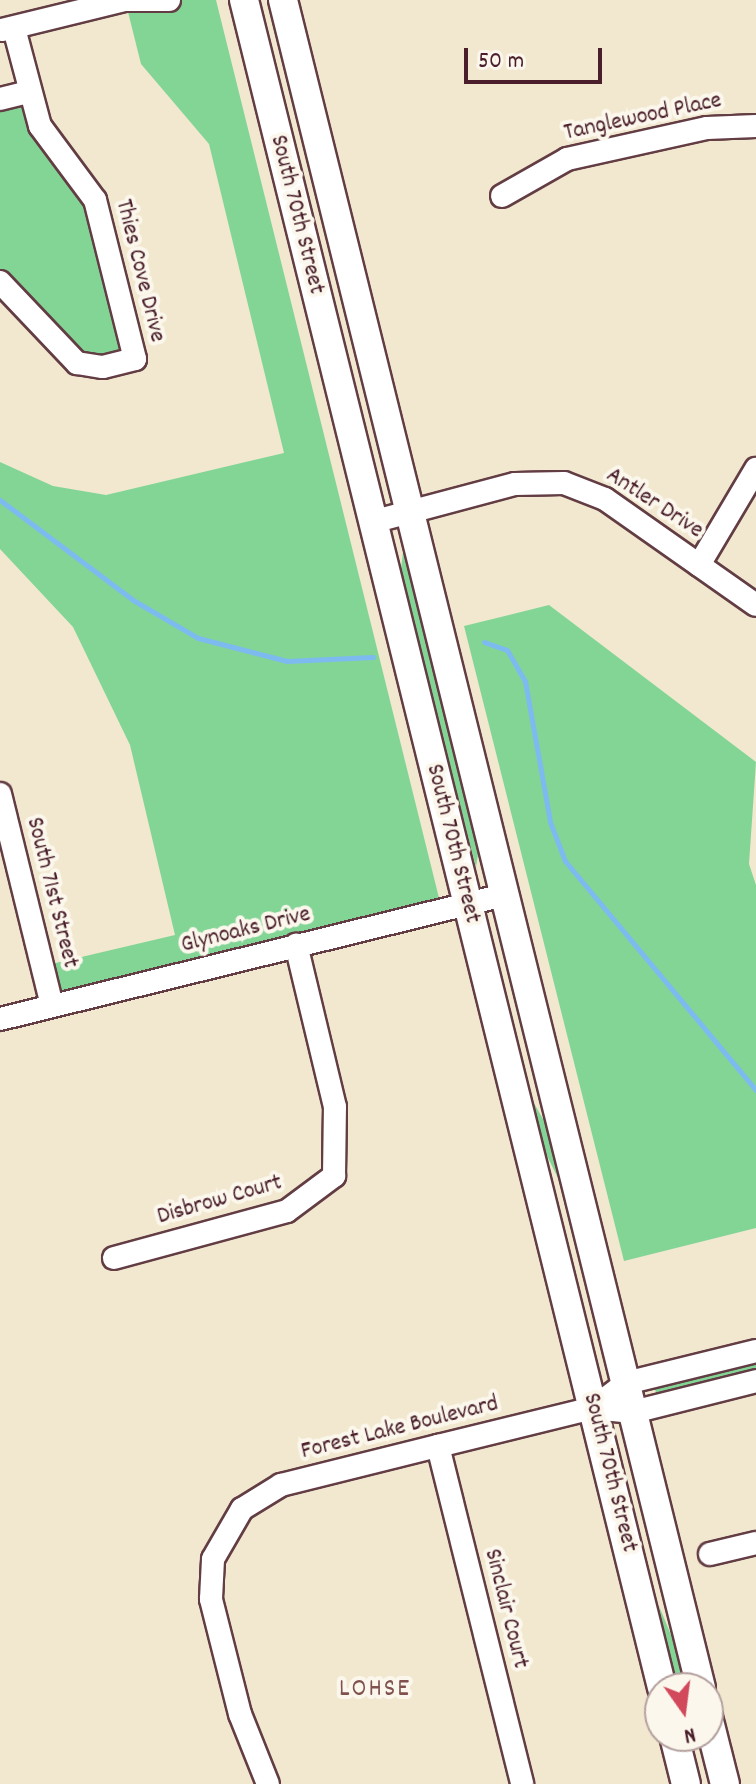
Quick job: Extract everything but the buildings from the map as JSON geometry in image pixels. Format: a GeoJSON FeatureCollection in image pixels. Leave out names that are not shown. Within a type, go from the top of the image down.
{"type":"FeatureCollection","features":[{"type":"Feature","properties":{"kind":"main road","name":"South 70th Street"},"geometry":{"type":"LineString","coordinates":[[244,0],[658,1672]]}},
{"type":"Feature","properties":{"kind":"main road","name":"South 70th Street"},"geometry":{"type":"LineString","coordinates":[[283,0],[697,1672]]}},
{"type":"Feature","properties":{"kind":"main road"},"geometry":{"type":"LineString","coordinates":[[678,1752],[686,1784]]}},
{"type":"Feature","properties":{"kind":"main road"},"geometry":{"type":"LineString","coordinates":[[717,1752],[725,1784]]}},
{"type":"Feature","properties":{"kind":"street"},"geometry":{"type":"LineString","coordinates":[[7,29],[125,0],[169,0]]}},
{"type":"Feature","properties":{"kind":"street","name":"Thies Cove Drive"},"geometry":{"type":"LineString","coordinates":[[0,282],[77,363],[103,367],[135,359],[95,200],[40,126],[7,29]]}},
{"type":"Feature","properties":{"kind":"street"},"geometry":{"type":"LineString","coordinates":[[0,99],[29,92]]}},
{"type":"Feature","properties":{"kind":"street","name":"Tanglewood Place"},"geometry":{"type":"LineString","coordinates":[[502,196],[567,159],[707,128],[756,126]]}},
{"type":"Feature","properties":{"kind":"street"},"geometry":{"type":"LineString","coordinates":[[699,565],[756,469]]}},
{"type":"Feature","properties":{"kind":"street","name":"Antler Drive"},"geometry":{"type":"LineString","coordinates":[[372,522],[515,484],[564,483],[605,499],[756,605]]}},
{"type":"Feature","properties":{"kind":"street","name":"South 71st Street"},"geometry":{"type":"LineString","coordinates":[[0,794],[52,1005]]}},
{"type":"Feature","properties":{"kind":"street","name":"Glynoaks Drive"},"geometry":{"type":"LineString","coordinates":[[0,1019],[504,895]]}},
{"type":"Feature","properties":{"kind":"street","name":"Disbrow Court"},"geometry":{"type":"LineString","coordinates":[[114,1258],[287,1211],[334,1176],[335,1107],[296,945]]}},
{"type":"Feature","properties":{"kind":"street","name":"Forest Lake Boulevard"},"geometry":{"type":"LineString","coordinates":[[593,1408],[626,1383],[756,1351]]}},
{"type":"Feature","properties":{"kind":"street","name":"Forest Lake Boulevard"},"geometry":{"type":"LineString","coordinates":[[268,1784],[240,1714],[211,1599],[213,1559],[231,1521],[281,1485],[593,1408],[633,1412],[756,1381]]}},
{"type":"Feature","properties":{"kind":"street","name":"Sinclair Court"},"geometry":{"type":"LineString","coordinates":[[438,1446],[522,1784]]}},
{"type":"Feature","properties":{"kind":"street"},"geometry":{"type":"LineString","coordinates":[[710,1554],[756,1543]]}},
{"type":"Feature","properties":{"kind":"green space"},"geometry":{"type":"Polygon","coordinates":[[[125,0],[216,0],[442,910],[52,1005],[43,966],[175,935],[130,745],[73,627],[0,549],[0,462],[53,486],[106,495],[284,453],[209,144],[141,64],[125,0]]]}},
{"type":"Feature","properties":{"kind":"green space"},"geometry":{"type":"Polygon","coordinates":[[[29,92],[77,171],[135,359],[91,367],[0,282],[0,99],[29,92]]]}},
{"type":"Feature","properties":{"kind":"green space"},"geometry":{"type":"Polygon","coordinates":[[[404,545],[479,848],[476,867],[400,576],[404,545]]]}},
{"type":"Feature","properties":{"kind":"green space"},"geometry":{"type":"Polygon","coordinates":[[[549,605],[756,762],[749,864],[756,885],[756,1228],[624,1261],[464,626],[549,605]]]}},
{"type":"Feature","properties":{"kind":"green space"},"geometry":{"type":"Polygon","coordinates":[[[527,1091],[547,1126],[567,1196],[543,1148],[527,1091]]]}},
{"type":"Feature","properties":{"kind":"green space"},"geometry":{"type":"Polygon","coordinates":[[[756,1351],[756,1381],[659,1405],[652,1377],[756,1351]]]}},
{"type":"Feature","properties":{"kind":"green space"},"geometry":{"type":"Polygon","coordinates":[[[659,1606],[684,1672],[673,1672],[659,1606]]]}},
{"type":"Feature","properties":{"kind":"waterway"},"geometry":{"type":"LineString","coordinates":[[0,500],[133,600],[198,638],[287,661],[373,657]]}},
{"type":"Feature","properties":{"kind":"waterway"},"geometry":{"type":"LineString","coordinates":[[484,642],[507,650],[525,681],[550,822],[565,861],[756,1090]]}},
{"type":"Feature","properties":{"kind":"district","name":"LOHSE"},"geometry":{"type":"Point","coordinates":[375,1690]}}]}
